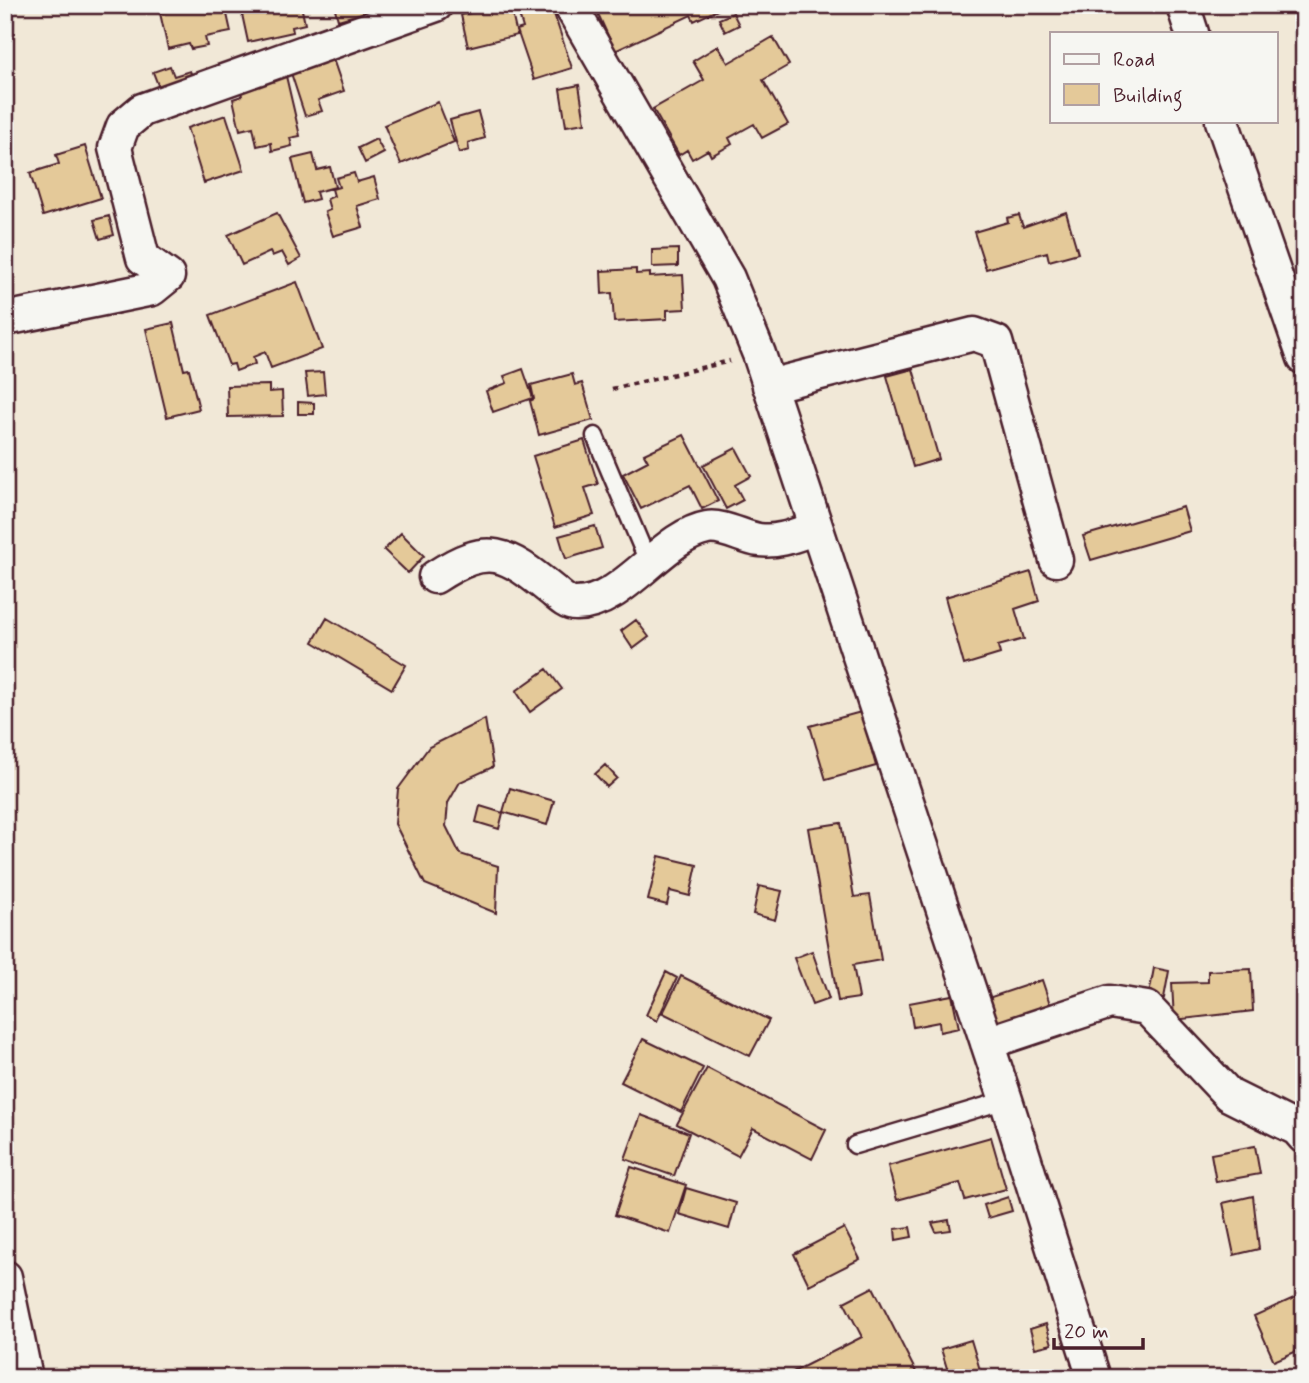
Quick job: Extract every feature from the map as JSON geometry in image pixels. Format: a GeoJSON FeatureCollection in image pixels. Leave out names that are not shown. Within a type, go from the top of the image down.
{"type":"FeatureCollection","features":[{"type":"Feature","properties":{"kind":"street"},"geometry":{"type":"LineString","coordinates":[[5,319],[152,289],[168,276],[143,258],[115,148],[123,126],[142,110],[436,5]]}},
{"type":"Feature","properties":{"kind":"street"},"geometry":{"type":"LineString","coordinates":[[569,5],[728,278],[759,354],[1006,1100],[1094,1378]]}},
{"type":"Feature","properties":{"kind":"street"},"geometry":{"type":"LineString","coordinates":[[1183,5],[1192,32]]}},
{"type":"Feature","properties":{"kind":"street"},"geometry":{"type":"LineString","coordinates":[[1222,122],[1304,358]]}},
{"type":"Feature","properties":{"kind":"street"},"geometry":{"type":"LineString","coordinates":[[769,386],[974,334],[996,342],[1056,560]]}},
{"type":"Feature","properties":{"kind":"street"},"geometry":{"type":"LineString","coordinates":[[435,577],[461,561],[479,554],[509,560],[570,605],[594,604],[685,538],[708,527],[761,541],[781,540],[816,528]]}},
{"type":"Feature","properties":{"kind":"street"},"geometry":{"type":"LineString","coordinates":[[987,1043],[1110,1002],[1147,1008],[1229,1095],[1297,1129],[1304,1137]]}},
{"type":"Feature","properties":{"kind":"street"},"geometry":{"type":"LineString","coordinates":[[5,1277],[26,1378]]}},
{"type":"Feature","properties":{"kind":"lane"},"geometry":{"type":"LineString","coordinates":[[595,436],[649,564]]}},
{"type":"Feature","properties":{"kind":"lane"},"geometry":{"type":"LineString","coordinates":[[855,1145],[1006,1100]]}},
{"type":"Feature","properties":{"kind":"path"},"geometry":{"type":"LineString","coordinates":[[612,389],[759,354]]}},
{"type":"Feature","properties":{"kind":"building"},"geometry":{"type":"Polygon","coordinates":[[[195,5],[225,5],[231,32],[205,37],[207,46],[191,49],[189,44],[168,49],[160,13],[195,5]]]}},
{"type":"Feature","properties":{"kind":"building"},"geometry":{"type":"Polygon","coordinates":[[[240,5],[301,5],[305,24],[292,27],[293,32],[248,42],[240,5]]]}},
{"type":"Feature","properties":{"kind":"building"},"geometry":{"type":"Polygon","coordinates":[[[334,5],[391,5],[338,20],[334,5]]]}},
{"type":"Feature","properties":{"kind":"building"},"geometry":{"type":"Polygon","coordinates":[[[510,5],[517,35],[468,47],[461,15],[510,5]]]}},
{"type":"Feature","properties":{"kind":"building"},"geometry":{"type":"Polygon","coordinates":[[[516,5],[551,5],[572,68],[534,80],[517,30],[523,28],[516,5]]]}},
{"type":"Feature","properties":{"kind":"building"},"geometry":{"type":"Polygon","coordinates":[[[594,5],[728,5],[694,21],[691,15],[615,51],[594,5]]]}},
{"type":"Feature","properties":{"kind":"building"},"geometry":{"type":"Polygon","coordinates":[[[733,13],[739,25],[725,32],[719,19],[733,13]]]}},
{"type":"Feature","properties":{"kind":"building"},"geometry":{"type":"Polygon","coordinates":[[[773,37],[789,65],[763,80],[788,124],[762,138],[754,124],[729,138],[732,144],[711,156],[708,150],[692,159],[687,150],[679,155],[653,109],[704,80],[693,61],[718,46],[728,63],[773,37]]]}},
{"type":"Feature","properties":{"kind":"building"},"geometry":{"type":"Polygon","coordinates":[[[333,59],[344,91],[318,100],[322,111],[305,116],[291,73],[333,59]]]}},
{"type":"Feature","properties":{"kind":"building"},"geometry":{"type":"Polygon","coordinates":[[[170,66],[174,76],[190,71],[194,80],[161,93],[153,72],[170,66]]]}},
{"type":"Feature","properties":{"kind":"building"},"geometry":{"type":"Polygon","coordinates":[[[286,76],[300,136],[290,138],[292,146],[272,151],[271,143],[257,146],[253,127],[240,130],[233,99],[242,96],[240,86],[286,76]]]}},
{"type":"Feature","properties":{"kind":"building"},"geometry":{"type":"Polygon","coordinates":[[[579,85],[585,123],[566,126],[560,89],[579,85]]]}},
{"type":"Feature","properties":{"kind":"building"},"geometry":{"type":"Polygon","coordinates":[[[438,102],[454,142],[401,164],[384,125],[438,102]]]}},
{"type":"Feature","properties":{"kind":"building"},"geometry":{"type":"Polygon","coordinates":[[[478,112],[485,138],[468,143],[469,150],[459,153],[450,120],[478,112]]]}},
{"type":"Feature","properties":{"kind":"building"},"geometry":{"type":"Polygon","coordinates":[[[226,115],[244,170],[204,183],[187,128],[226,115]]]}},
{"type":"Feature","properties":{"kind":"building"},"geometry":{"type":"Polygon","coordinates":[[[376,139],[384,153],[365,163],[358,148],[376,139]]]}},
{"type":"Feature","properties":{"kind":"building"},"geometry":{"type":"Polygon","coordinates":[[[85,146],[101,198],[43,216],[30,173],[59,164],[56,155],[85,146]]]}},
{"type":"Feature","properties":{"kind":"building"},"geometry":{"type":"Polygon","coordinates":[[[313,154],[317,170],[330,167],[335,187],[316,192],[318,199],[303,203],[292,159],[313,154]]]}},
{"type":"Feature","properties":{"kind":"building"},"geometry":{"type":"Polygon","coordinates":[[[354,173],[357,182],[374,177],[380,199],[357,206],[363,227],[333,236],[325,212],[330,210],[327,199],[334,196],[332,189],[339,187],[336,178],[354,173]]]}},
{"type":"Feature","properties":{"kind":"building"},"geometry":{"type":"Polygon","coordinates":[[[1066,212],[1078,253],[1049,261],[1047,252],[986,269],[974,232],[1008,222],[1007,218],[1019,215],[1023,227],[1066,212]]]}},
{"type":"Feature","properties":{"kind":"building"},"geometry":{"type":"Polygon","coordinates":[[[277,213],[301,258],[289,265],[282,252],[272,256],[270,252],[242,265],[228,235],[277,213]]]}},
{"type":"Feature","properties":{"kind":"building"},"geometry":{"type":"Polygon","coordinates":[[[109,216],[114,235],[100,239],[94,220],[109,216]]]}},
{"type":"Feature","properties":{"kind":"building"},"geometry":{"type":"Polygon","coordinates":[[[678,249],[678,266],[652,267],[652,250],[678,249]]]}},
{"type":"Feature","properties":{"kind":"building"},"geometry":{"type":"Polygon","coordinates":[[[636,269],[636,274],[650,273],[650,277],[683,275],[685,309],[667,310],[667,319],[614,322],[612,293],[602,294],[601,271],[636,269]]]}},
{"type":"Feature","properties":{"kind":"building"},"geometry":{"type":"Polygon","coordinates":[[[297,282],[322,349],[271,368],[265,352],[253,357],[255,364],[236,371],[234,364],[229,365],[210,315],[297,282]]]}},
{"type":"Feature","properties":{"kind":"building"},"geometry":{"type":"Polygon","coordinates":[[[173,323],[184,370],[189,369],[199,409],[167,417],[146,329],[173,323]]]}},
{"type":"Feature","properties":{"kind":"building"},"geometry":{"type":"Polygon","coordinates":[[[523,369],[533,398],[493,412],[486,391],[507,383],[504,376],[523,369]]]}},
{"type":"Feature","properties":{"kind":"building"},"geometry":{"type":"Polygon","coordinates":[[[913,369],[939,459],[913,467],[887,376],[913,369]]]}},
{"type":"Feature","properties":{"kind":"building"},"geometry":{"type":"Polygon","coordinates":[[[323,372],[325,394],[308,396],[305,373],[323,372]]]}},
{"type":"Feature","properties":{"kind":"building"},"geometry":{"type":"Polygon","coordinates":[[[572,374],[575,385],[582,383],[593,420],[539,435],[530,401],[534,399],[531,385],[572,374]]]}},
{"type":"Feature","properties":{"kind":"building"},"geometry":{"type":"Polygon","coordinates":[[[269,385],[269,392],[282,391],[283,416],[228,417],[227,386],[269,385]]]}},
{"type":"Feature","properties":{"kind":"building"},"geometry":{"type":"Polygon","coordinates":[[[298,402],[314,403],[314,414],[298,414],[298,402]]]}},
{"type":"Feature","properties":{"kind":"building"},"geometry":{"type":"Polygon","coordinates":[[[684,435],[718,501],[702,509],[690,485],[641,509],[623,474],[648,461],[644,454],[684,435]]]}},
{"type":"Feature","properties":{"kind":"building"},"geometry":{"type":"Polygon","coordinates":[[[584,440],[598,484],[585,488],[594,515],[555,527],[533,456],[584,440]]]}},
{"type":"Feature","properties":{"kind":"building"},"geometry":{"type":"Polygon","coordinates":[[[736,448],[751,476],[735,485],[743,500],[726,509],[703,465],[736,448]]]}},
{"type":"Feature","properties":{"kind":"building"},"geometry":{"type":"Polygon","coordinates":[[[1183,507],[1190,531],[1091,560],[1083,536],[1183,507]]]}},
{"type":"Feature","properties":{"kind":"building"},"geometry":{"type":"Polygon","coordinates":[[[595,526],[602,548],[566,559],[559,536],[595,526]]]}},
{"type":"Feature","properties":{"kind":"building"},"geometry":{"type":"Polygon","coordinates":[[[401,533],[424,556],[408,573],[384,550],[401,533]]]}},
{"type":"Feature","properties":{"kind":"building"},"geometry":{"type":"Polygon","coordinates":[[[1031,572],[1039,601],[1015,609],[1024,639],[998,646],[1000,654],[964,665],[945,597],[1031,572]]]}},
{"type":"Feature","properties":{"kind":"building"},"geometry":{"type":"Polygon","coordinates":[[[327,618],[406,665],[392,689],[313,642],[327,618]]]}},
{"type":"Feature","properties":{"kind":"building"},"geometry":{"type":"Polygon","coordinates":[[[636,620],[649,637],[633,649],[621,631],[636,620]]]}},
{"type":"Feature","properties":{"kind":"building"},"geometry":{"type":"Polygon","coordinates":[[[547,669],[562,689],[530,712],[516,691],[547,669]]]}},
{"type":"Feature","properties":{"kind":"building"},"geometry":{"type":"Polygon","coordinates":[[[861,712],[876,766],[826,780],[810,726],[861,712]]]}},
{"type":"Feature","properties":{"kind":"building"},"geometry":{"type":"Polygon","coordinates":[[[485,719],[493,767],[460,782],[448,803],[446,826],[460,854],[498,866],[496,913],[425,884],[395,824],[398,789],[429,747],[485,719]]]}},
{"type":"Feature","properties":{"kind":"building"},"geometry":{"type":"Polygon","coordinates":[[[605,765],[617,778],[607,787],[595,774],[605,765]]]}},
{"type":"Feature","properties":{"kind":"building"},"geometry":{"type":"Polygon","coordinates":[[[510,788],[554,801],[547,825],[503,812],[510,788]]]}},
{"type":"Feature","properties":{"kind":"building"},"geometry":{"type":"Polygon","coordinates":[[[480,806],[503,813],[499,829],[476,822],[480,806]]]}},
{"type":"Feature","properties":{"kind":"building"},"geometry":{"type":"Polygon","coordinates":[[[841,823],[854,897],[870,895],[881,960],[853,965],[859,998],[838,1001],[808,828],[841,823]]]}},
{"type":"Feature","properties":{"kind":"building"},"geometry":{"type":"Polygon","coordinates":[[[659,856],[697,865],[690,896],[670,891],[667,905],[648,900],[659,856]]]}},
{"type":"Feature","properties":{"kind":"building"},"geometry":{"type":"Polygon","coordinates":[[[759,886],[782,891],[775,920],[753,914],[759,886]]]}},
{"type":"Feature","properties":{"kind":"building"},"geometry":{"type":"Polygon","coordinates":[[[812,951],[829,999],[812,1005],[794,958],[812,951]]]}},
{"type":"Feature","properties":{"kind":"building"},"geometry":{"type":"Polygon","coordinates":[[[1154,968],[1169,971],[1164,998],[1149,995],[1154,968]]]}},
{"type":"Feature","properties":{"kind":"building"},"geometry":{"type":"Polygon","coordinates":[[[1251,969],[1253,1011],[1174,1020],[1172,983],[1208,982],[1208,971],[1251,969]]]}},
{"type":"Feature","properties":{"kind":"building"},"geometry":{"type":"Polygon","coordinates":[[[666,972],[677,978],[657,1021],[646,1015],[666,972]]]}},
{"type":"Feature","properties":{"kind":"building"},"geometry":{"type":"Polygon","coordinates":[[[681,976],[769,1020],[750,1056],[663,1013],[681,976]]]}},
{"type":"Feature","properties":{"kind":"building"},"geometry":{"type":"Polygon","coordinates":[[[1042,980],[1051,1007],[995,1026],[985,999],[1042,980]]]}},
{"type":"Feature","properties":{"kind":"building"},"geometry":{"type":"Polygon","coordinates":[[[952,995],[959,1028],[940,1032],[939,1022],[913,1027],[909,1003],[952,995]]]}},
{"type":"Feature","properties":{"kind":"building"},"geometry":{"type":"Polygon","coordinates":[[[643,1039],[703,1068],[681,1112],[621,1082],[643,1039]]]}},
{"type":"Feature","properties":{"kind":"building"},"geometry":{"type":"Polygon","coordinates":[[[707,1068],[826,1130],[812,1159],[753,1128],[738,1156],[677,1124],[707,1068]]]}},
{"type":"Feature","properties":{"kind":"building"},"geometry":{"type":"Polygon","coordinates":[[[641,1115],[689,1133],[674,1176],[625,1159],[641,1115]]]}},
{"type":"Feature","properties":{"kind":"building"},"geometry":{"type":"Polygon","coordinates":[[[991,1137],[1006,1189],[965,1200],[960,1183],[897,1200],[888,1166],[991,1137]]]}},
{"type":"Feature","properties":{"kind":"building"},"geometry":{"type":"Polygon","coordinates":[[[1255,1146],[1260,1174],[1216,1182],[1211,1154],[1255,1146]]]}},
{"type":"Feature","properties":{"kind":"building"},"geometry":{"type":"Polygon","coordinates":[[[631,1167],[686,1185],[670,1233],[615,1215],[631,1167]]]}},
{"type":"Feature","properties":{"kind":"building"},"geometry":{"type":"Polygon","coordinates":[[[686,1188],[736,1203],[729,1229],[679,1214],[686,1188]]]}},
{"type":"Feature","properties":{"kind":"building"},"geometry":{"type":"Polygon","coordinates":[[[1253,1196],[1259,1249],[1234,1255],[1223,1203],[1253,1196]]]}},
{"type":"Feature","properties":{"kind":"building"},"geometry":{"type":"Polygon","coordinates":[[[1008,1197],[1012,1211],[988,1218],[984,1205],[1008,1197]]]}},
{"type":"Feature","properties":{"kind":"building"},"geometry":{"type":"Polygon","coordinates":[[[949,1220],[951,1230],[936,1232],[932,1223],[949,1220]]]}},
{"type":"Feature","properties":{"kind":"building"},"geometry":{"type":"Polygon","coordinates":[[[910,1227],[912,1237],[896,1240],[895,1229],[910,1227]]]}},
{"type":"Feature","properties":{"kind":"building"},"geometry":{"type":"Polygon","coordinates":[[[844,1228],[860,1259],[809,1285],[794,1254],[844,1228]]]}},
{"type":"Feature","properties":{"kind":"building"},"geometry":{"type":"Polygon","coordinates":[[[873,1287],[919,1378],[781,1378],[862,1337],[844,1302],[873,1287]]]}},
{"type":"Feature","properties":{"kind":"building"},"geometry":{"type":"Polygon","coordinates":[[[1296,1297],[1304,1309],[1304,1348],[1274,1361],[1254,1316],[1296,1297]]]}},
{"type":"Feature","properties":{"kind":"building"},"geometry":{"type":"Polygon","coordinates":[[[1046,1324],[1052,1344],[1035,1348],[1030,1329],[1046,1324]]]}},
{"type":"Feature","properties":{"kind":"building"},"geometry":{"type":"Polygon","coordinates":[[[971,1340],[980,1370],[950,1378],[941,1349],[971,1340]]]}}]}
